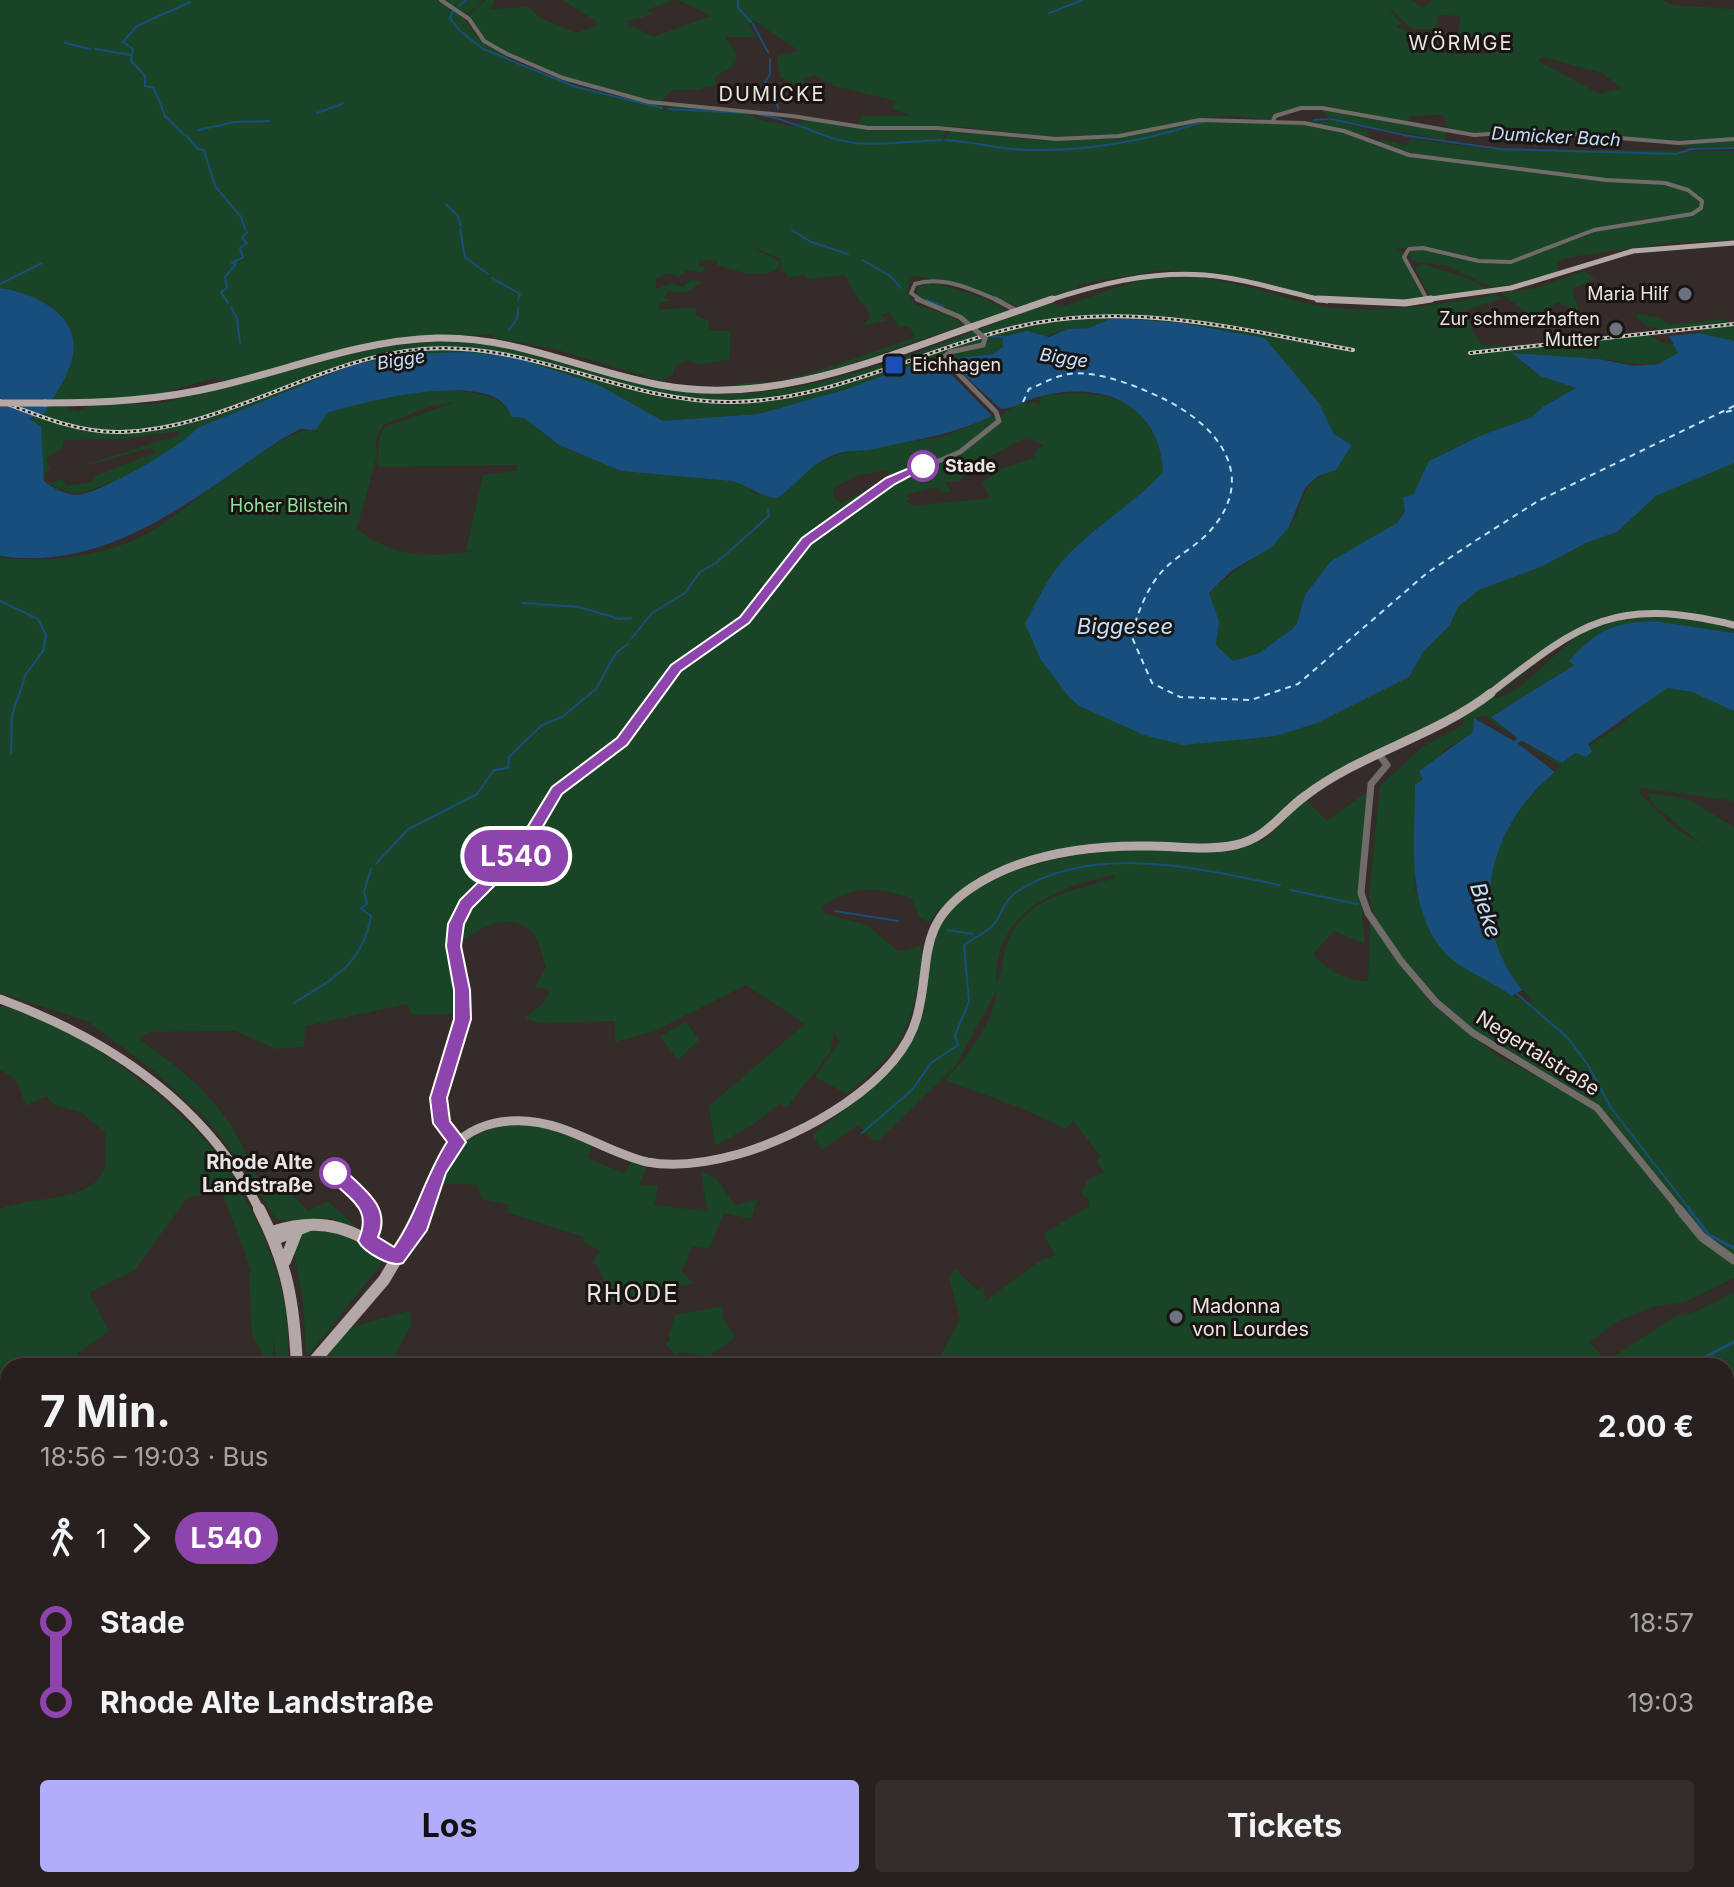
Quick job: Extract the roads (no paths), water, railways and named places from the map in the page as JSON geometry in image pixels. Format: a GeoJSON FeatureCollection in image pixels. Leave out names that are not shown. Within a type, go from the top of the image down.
{"type":"FeatureCollection","features":[{"type":"Feature","properties":{"kind":"main road"},"geometry":{"type":"LineString","coordinates":[[0,403],[67,404],[184,393],[355,349],[437,338],[520,344],[670,387],[748,391],[814,380],[1102,283],[1162,274],[1220,277],[1345,303],[1428,301],[1495,291],[1633,251],[1734,243]]}},
{"type":"Feature","properties":{"kind":"main road"},"geometry":{"type":"LineString","coordinates":[[317,1358],[344,1328],[420,1224],[438,1170],[457,1142],[483,1126],[521,1119],[566,1128],[634,1158],[674,1165],[718,1158],[802,1129],[859,1090],[902,1048],[919,1007],[923,957],[930,929],[950,903],[978,884],[1030,862],[1083,849],[1217,847],[1257,838],[1309,793],[1471,708],[1558,640],[1592,623],[1624,615],[1666,614],[1734,625]]}},
{"type":"Feature","properties":{"kind":"main road"},"geometry":{"type":"LineString","coordinates":[[0,999],[79,1028],[149,1077],[224,1154],[274,1235],[285,1265],[297,1317],[297,1358]]}},
{"type":"Feature","properties":{"kind":"main road"},"geometry":{"type":"LineString","coordinates":[[274,1235],[305,1221],[322,1221],[339,1225],[397,1258]]}},
{"type":"Feature","properties":{"kind":"main road"},"geometry":{"type":"LineString","coordinates":[[274,1235],[322,1221]]}},
{"type":"Feature","properties":{"kind":"main road"},"geometry":{"type":"LineString","coordinates":[[285,1265],[288,1246],[300,1228]]}},
{"type":"Feature","properties":{"kind":"street"},"geometry":{"type":"LineString","coordinates":[[441,0],[469,19],[484,41],[507,54],[572,81],[660,104],[792,116],[868,128],[937,128],[1056,139],[1119,136],[1200,120],[1273,121],[1332,128],[1421,157],[1606,180],[1671,184],[1692,192],[1702,201],[1701,208],[1692,214],[1594,230],[1511,262],[1479,261],[1423,248],[1409,249],[1404,257],[1428,301]]}},
{"type":"Feature","properties":{"kind":"street"},"geometry":{"type":"LineString","coordinates":[[1273,121],[1275,116],[1301,108],[1322,108],[1482,136],[1523,131],[1679,143],[1734,139]]}},
{"type":"Feature","properties":{"kind":"street"},"geometry":{"type":"LineString","coordinates":[[457,1142],[442,1123],[439,1098],[463,1019],[462,990],[453,946],[456,924],[466,904],[523,848],[557,790],[622,741],[676,668],[745,620],[806,541],[891,481],[960,452],[994,428],[999,421],[996,412],[943,358],[950,352],[983,345],[983,337],[960,317],[916,299],[911,293],[915,284],[925,280],[957,286],[1017,311]]}},
{"type":"Feature","properties":{"kind":"street","name":"Negertalstraße"},"geometry":{"type":"LineString","coordinates":[[1380,756],[1387,765],[1371,784],[1362,903],[1401,961],[1436,1002],[1500,1051],[1591,1103],[1702,1237],[1734,1260]]}},
{"type":"Feature","properties":{"kind":"water","name":"Biggesee"},"geometry":{"type":"Polygon","coordinates":[[[0,288],[43,302],[65,320],[71,333],[74,347],[66,376],[45,413],[29,419],[41,426],[44,481],[60,491],[76,495],[102,487],[140,468],[176,446],[197,428],[349,366],[404,354],[468,352],[517,358],[599,385],[663,421],[758,414],[847,389],[918,363],[993,354],[1003,347],[1003,337],[1027,331],[1049,337],[1068,329],[1089,328],[1113,318],[1181,323],[1265,338],[1319,403],[1334,434],[1352,445],[1336,470],[1318,476],[1305,488],[1289,527],[1272,547],[1231,571],[1209,593],[1219,621],[1216,645],[1233,661],[1259,653],[1291,630],[1297,623],[1305,595],[1331,561],[1397,523],[1405,511],[1403,497],[1413,495],[1429,461],[1482,435],[1532,417],[1544,406],[1576,388],[1540,376],[1512,353],[1599,359],[1634,366],[1658,364],[1678,353],[1669,336],[1699,333],[1734,341],[1734,463],[1656,496],[1617,532],[1586,543],[1543,566],[1479,590],[1458,607],[1450,625],[1423,652],[1409,677],[1317,723],[1276,736],[1183,745],[1144,735],[1079,706],[1041,660],[1025,624],[1044,587],[1062,562],[1163,472],[1151,429],[1139,414],[1124,403],[1106,396],[1065,392],[1001,409],[954,366],[947,370],[992,416],[937,435],[836,454],[818,463],[777,498],[731,481],[621,471],[559,445],[524,418],[511,417],[501,401],[482,393],[456,390],[396,396],[327,413],[316,430],[300,429],[280,440],[183,506],[115,541],[78,553],[40,558],[0,556],[0,407],[12,407],[0,398],[0,288]]]}},
{"type":"Feature","properties":{"kind":"water"},"geometry":{"type":"Polygon","coordinates":[[[1654,621],[1734,633],[1734,711],[1692,692],[1667,688],[1588,744],[1592,752],[1586,757],[1576,753],[1562,763],[1522,741],[1517,743],[1555,772],[1532,794],[1514,819],[1500,846],[1492,875],[1490,904],[1494,934],[1504,963],[1522,990],[1512,996],[1449,957],[1425,919],[1418,898],[1414,853],[1415,785],[1423,779],[1419,771],[1473,732],[1474,718],[1514,741],[1517,738],[1491,717],[1574,665],[1569,661],[1597,635],[1616,626],[1654,621]]]}},
{"type":"Feature","properties":{"kind":"waterway","name":"Dumicker Bach"},"geometry":{"type":"LineString","coordinates":[[458,6],[467,0]]}},
{"type":"Feature","properties":{"kind":"waterway"},"geometry":{"type":"LineString","coordinates":[[738,0],[738,8],[751,22]]}},
{"type":"Feature","properties":{"kind":"waterway"},"geometry":{"type":"LineString","coordinates":[[1049,13],[1083,0]]}},
{"type":"Feature","properties":{"kind":"waterway"},"geometry":{"type":"LineString","coordinates":[[184,135],[165,116],[154,88],[145,86],[145,76],[131,61],[133,49],[123,42],[137,26],[190,2]]}},
{"type":"Feature","properties":{"kind":"waterway","name":"Dumicker Bach"},"geometry":{"type":"LineString","coordinates":[[453,11],[450,18],[459,30]]}},
{"type":"Feature","properties":{"kind":"waterway"},"geometry":{"type":"LineString","coordinates":[[753,24],[768,52]]}},
{"type":"Feature","properties":{"kind":"waterway","name":"Dumicker Bach"},"geometry":{"type":"LineString","coordinates":[[460,31],[483,49],[576,87],[662,108]]}},
{"type":"Feature","properties":{"kind":"waterway"},"geometry":{"type":"LineString","coordinates":[[65,43],[90,49]]}},
{"type":"Feature","properties":{"kind":"waterway"},"geometry":{"type":"LineString","coordinates":[[95,49],[131,55]]}},
{"type":"Feature","properties":{"kind":"waterway"},"geometry":{"type":"LineString","coordinates":[[770,59],[770,74],[765,82],[773,91]]}},
{"type":"Feature","properties":{"kind":"waterway"},"geometry":{"type":"LineString","coordinates":[[774,93],[778,108]]}},
{"type":"Feature","properties":{"kind":"waterway"},"geometry":{"type":"LineString","coordinates":[[317,113],[342,104]]}},
{"type":"Feature","properties":{"kind":"waterway","name":"Dumicker Bach"},"geometry":{"type":"LineString","coordinates":[[669,109],[744,113]]}},
{"type":"Feature","properties":{"kind":"waterway","name":"Dumicker Bach"},"geometry":{"type":"LineString","coordinates":[[760,115],[855,143],[942,140]]}},
{"type":"Feature","properties":{"kind":"waterway","name":"Dumicker Bach"},"geometry":{"type":"LineString","coordinates":[[1314,120],[1328,119]]}},
{"type":"Feature","properties":{"kind":"waterway","name":"Dumicker Bach"},"geometry":{"type":"LineString","coordinates":[[1331,119],[1409,136],[1500,149],[1677,154],[1691,149],[1734,148]]}},
{"type":"Feature","properties":{"kind":"waterway"},"geometry":{"type":"LineString","coordinates":[[198,130],[235,122],[270,121]]}},
{"type":"Feature","properties":{"kind":"waterway","name":"Dumicker Bach"},"geometry":{"type":"LineString","coordinates":[[945,140],[1013,149],[1061,150],[1133,141],[1203,122]]}},
{"type":"Feature","properties":{"kind":"waterway"},"geometry":{"type":"LineString","coordinates":[[187,136],[198,149],[204,150],[215,186],[241,217],[245,229]]}},
{"type":"Feature","properties":{"kind":"waterway"},"geometry":{"type":"LineString","coordinates":[[446,204],[458,216],[461,226]]}},
{"type":"Feature","properties":{"kind":"waterway"},"geometry":{"type":"LineString","coordinates":[[460,229],[465,257],[488,274]]}},
{"type":"Feature","properties":{"kind":"waterway"},"geometry":{"type":"LineString","coordinates":[[792,230],[811,242],[848,254]]}},
{"type":"Feature","properties":{"kind":"waterway"},"geometry":{"type":"LineString","coordinates":[[228,303],[221,292],[227,288],[225,277],[236,264],[232,263],[243,257],[240,248],[247,243],[242,238],[247,232]]}},
{"type":"Feature","properties":{"kind":"waterway"},"geometry":{"type":"LineString","coordinates":[[862,260],[889,275],[901,288]]}},
{"type":"Feature","properties":{"kind":"waterway"},"geometry":{"type":"LineString","coordinates":[[0,284],[42,263]]}},
{"type":"Feature","properties":{"kind":"waterway"},"geometry":{"type":"LineString","coordinates":[[492,278],[520,294],[518,300]]}},
{"type":"Feature","properties":{"kind":"waterway"},"geometry":{"type":"LineString","coordinates":[[927,300],[943,306]]}},
{"type":"Feature","properties":{"kind":"waterway"},"geometry":{"type":"LineString","coordinates":[[231,307],[237,318],[240,343]]}},
{"type":"Feature","properties":{"kind":"waterway"},"geometry":{"type":"LineString","coordinates":[[509,330],[517,319],[518,308]]}},
{"type":"Feature","properties":{"kind":"waterway"},"geometry":{"type":"LineString","coordinates":[[990,336],[1004,337]]}},
{"type":"Feature","properties":{"kind":"waterway"},"geometry":{"type":"LineString","coordinates":[[716,563],[769,516],[768,509]]}},
{"type":"Feature","properties":{"kind":"waterway"},"geometry":{"type":"LineString","coordinates":[[632,638],[652,613],[685,593],[700,572],[714,564]]}},
{"type":"Feature","properties":{"kind":"waterway"},"geometry":{"type":"LineString","coordinates":[[0,601],[38,619],[46,635],[43,651],[26,674],[12,715],[11,754]]}},
{"type":"Feature","properties":{"kind":"waterway"},"geometry":{"type":"LineString","coordinates":[[522,603],[579,607],[619,619],[631,618]]}},
{"type":"Feature","properties":{"kind":"waterway"},"geometry":{"type":"LineString","coordinates":[[376,864],[407,830],[477,794],[494,770],[508,768],[509,757],[542,725],[562,717],[596,689],[616,653],[628,644]]}},
{"type":"Feature","properties":{"kind":"waterway"},"geometry":{"type":"LineString","coordinates":[[862,1133],[912,1090],[931,1063],[958,1045],[955,1036],[969,1001],[964,945],[994,924],[1015,893],[1045,877],[1077,868],[1110,864],[1180,867],[1280,885]]}},
{"type":"Feature","properties":{"kind":"waterway"},"geometry":{"type":"LineString","coordinates":[[294,1003],[334,977],[361,947],[371,916],[361,908],[367,904],[364,892],[371,869]]}},
{"type":"Feature","properties":{"kind":"waterway"},"geometry":{"type":"LineString","coordinates":[[1290,890],[1358,904]]}},
{"type":"Feature","properties":{"kind":"waterway"},"geometry":{"type":"LineString","coordinates":[[835,911],[898,921]]}},
{"type":"Feature","properties":{"kind":"waterway"},"geometry":{"type":"LineString","coordinates":[[947,930],[973,934]]}},
{"type":"Feature","properties":{"kind":"waterway","name":"Bieke"},"geometry":{"type":"LineString","coordinates":[[1517,994],[1568,1038],[1588,1065],[1611,1108],[1691,1211]]}},
{"type":"Feature","properties":{"kind":"waterway","name":"Bieke"},"geometry":{"type":"LineString","coordinates":[[1689,1209],[1709,1235],[1734,1248]]}},
{"type":"Feature","properties":{"kind":"waterway","name":"Bieke"},"geometry":{"type":"LineString","coordinates":[[1703,1358],[1734,1342]]}},
{"type":"Feature","properties":{"kind":"railway"},"geometry":{"type":"LineString","coordinates":[[0,401],[90,430],[121,432],[160,428],[235,407],[346,365],[384,355],[423,349],[462,349],[539,362],[653,393],[692,400],[731,402],[809,392],[997,332],[1035,323],[1115,316],[1195,322],[1353,350]]}},
{"type":"Feature","properties":{"kind":"railway"},"geometry":{"type":"LineString","coordinates":[[1470,353],[1734,324]]}},
{"type":"Feature","properties":{"kind":"place","name":"Maria Hilf"},"geometry":{"type":"Point","coordinates":[1685,294]}},
{"type":"Feature","properties":{"kind":"place","name":"Zur schmerzhaften Mutter"},"geometry":{"type":"Point","coordinates":[1616,329]}},
{"type":"Feature","properties":{"kind":"place","name":"Eichhagen"},"geometry":{"type":"Point","coordinates":[894,365]}},
{"type":"Feature","properties":{"kind":"place","name":"Stade"},"geometry":{"type":"Point","coordinates":[923,466]}},
{"type":"Feature","properties":{"kind":"place","name":"Rhode Alte Landstraße"},"geometry":{"type":"Point","coordinates":[335,1173]}},
{"type":"Feature","properties":{"kind":"place","name":"Madonna von Lourdes"},"geometry":{"type":"Point","coordinates":[1176,1317]}},
{"type":"Feature","properties":{"kind":"district","name":"WÖRMGE"},"geometry":{"type":"Point","coordinates":[1461,43]}},
{"type":"Feature","properties":{"kind":"district","name":"DUMICKE"},"geometry":{"type":"Point","coordinates":[772,94]}},
{"type":"Feature","properties":{"kind":"district","name":"RHODE"},"geometry":{"type":"Point","coordinates":[633,1294]}},
{"type":"Feature","properties":{"kind":"water label","name":"Bigge"},"geometry":{"type":"Point","coordinates":[1064,358]}},
{"type":"Feature","properties":{"kind":"water label","name":"Bigge"},"geometry":{"type":"Point","coordinates":[401,360]}},
{"type":"Feature","properties":{"kind":"park label","name":"Hoher Bilstein"},"geometry":{"type":"Point","coordinates":[289,506]}}]}
